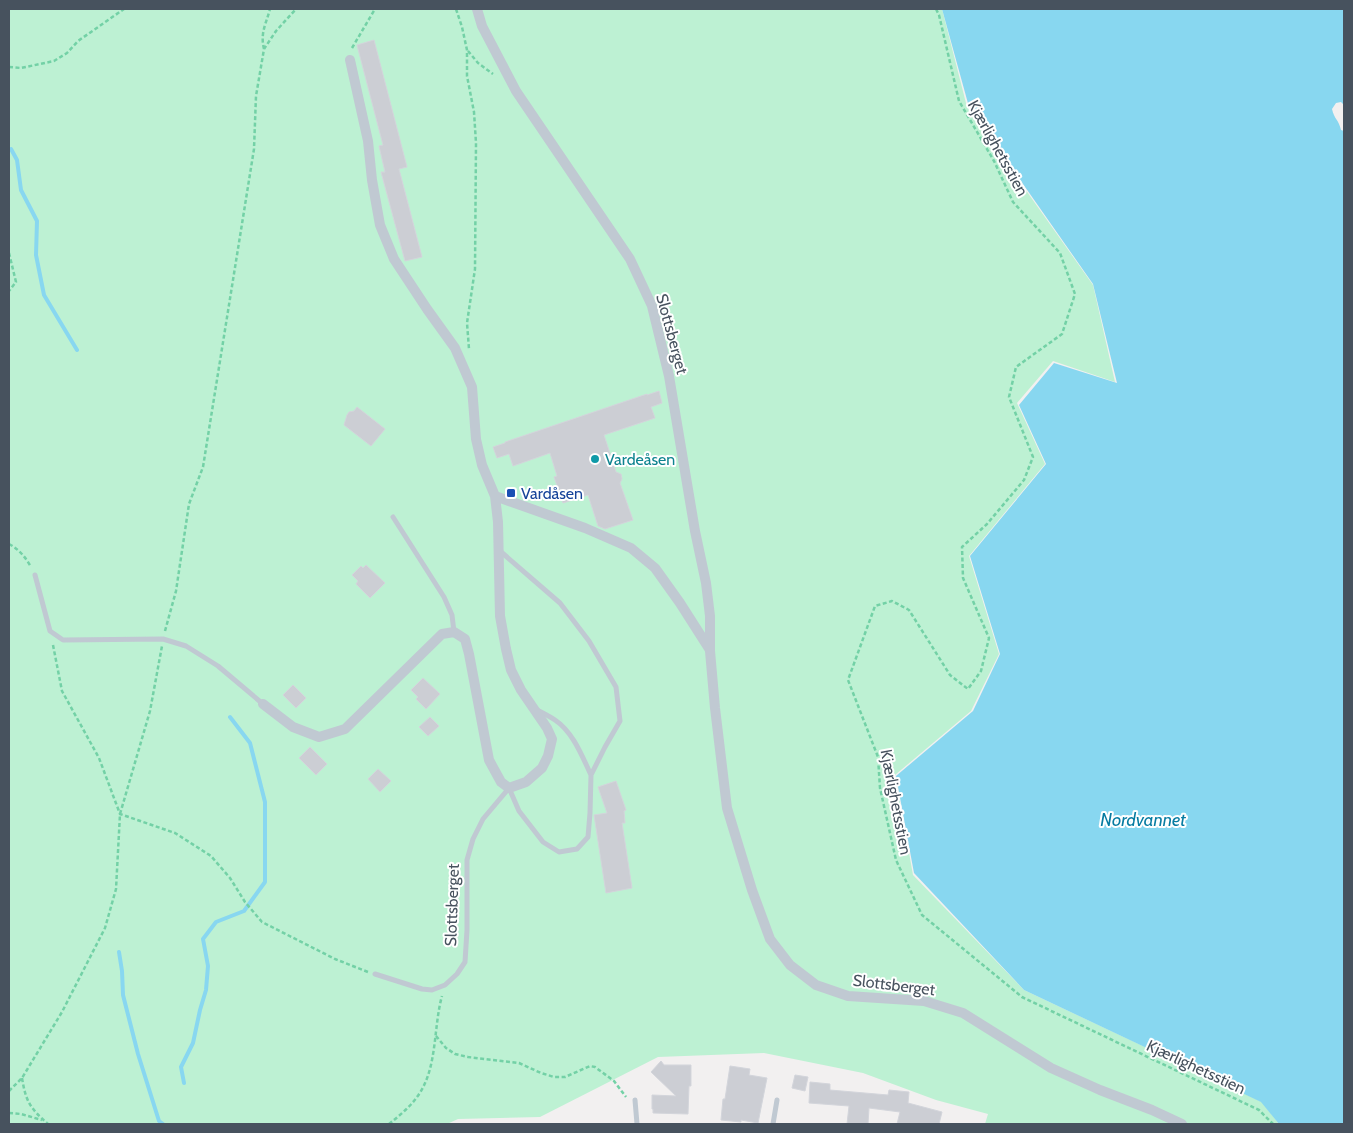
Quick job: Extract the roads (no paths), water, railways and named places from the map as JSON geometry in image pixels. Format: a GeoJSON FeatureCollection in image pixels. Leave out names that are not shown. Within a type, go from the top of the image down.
{"type":"FeatureCollection","features":[{"type":"Feature","properties":{"kind":"street","name":"Slottsberget"},"geometry":{"type":"LineString","coordinates":[[477,9],[482,26],[516,91],[630,258],[652,306],[669,376],[695,531],[706,583],[710,616],[710,651],[715,708],[727,808],[752,890],[770,939],[790,964],[816,985],[848,996],[924,1001],[963,1013],[1051,1068],[1182,1124]]}},
{"type":"Feature","properties":{"kind":"street","name":"Slottsberget"},"geometry":{"type":"LineString","coordinates":[[350,60],[368,141],[372,180],[380,225],[394,259],[455,348],[472,388],[476,439],[482,465],[495,496],[498,522],[500,616],[506,649],[511,670],[521,690],[547,728],[552,740],[548,756],[542,768],[526,782],[509,788],[501,782],[489,760],[465,639],[454,632]]}},
{"type":"Feature","properties":{"kind":"street","name":"Slottsberget"},"geometry":{"type":"LineString","coordinates":[[495,496],[585,528],[632,548],[655,568],[680,603],[710,651]]}},
{"type":"Feature","properties":{"kind":"street"},"geometry":{"type":"LineString","coordinates":[[262,704],[293,727],[319,737],[345,729],[442,634],[454,632]]}},
{"type":"Feature","properties":{"kind":"lane"},"geometry":{"type":"LineString","coordinates":[[393,517],[444,597],[452,615],[454,632]]}},
{"type":"Feature","properties":{"kind":"lane","name":"Slottsberget"},"geometry":{"type":"LineString","coordinates":[[498,550],[560,603],[589,641],[616,687],[620,721],[591,775]]}},
{"type":"Feature","properties":{"kind":"lane"},"geometry":{"type":"LineString","coordinates":[[35,575],[50,631],[62,640],[163,639],[186,646],[218,666],[262,704]]}},
{"type":"Feature","properties":{"kind":"lane","name":"Slottsberget"},"geometry":{"type":"LineString","coordinates":[[375,974],[422,989],[432,990],[445,985],[457,974],[465,962],[467,860],[473,839],[482,819],[509,788],[519,811],[543,842],[559,852],[577,849],[588,837],[591,775],[581,752],[569,734],[556,720],[534,709]]}},
{"type":"Feature","properties":{"kind":"lane"},"geometry":{"type":"LineString","coordinates":[[635,1100],[637,1124]]}},
{"type":"Feature","properties":{"kind":"lane"},"geometry":{"type":"LineString","coordinates":[[773,1124],[777,1100]]}},
{"type":"Feature","properties":{"kind":"water","name":"Nordvannet"},"geometry":{"type":"Polygon","coordinates":[[[942,9],[1344,9],[1344,105],[1341,102],[1336,103],[1332,109],[1341,130],[1344,131],[1344,1124],[1279,1124],[1261,1102],[1024,990],[914,873],[896,776],[973,711],[1000,654],[970,556],[1046,464],[1019,405],[1054,363],[1117,383],[1093,284],[969,107],[942,9]]]}},
{"type":"Feature","properties":{"kind":"waterway"},"geometry":{"type":"LineString","coordinates":[[11,149],[17,160],[21,190],[37,221],[36,255],[44,295],[77,350]]}},
{"type":"Feature","properties":{"kind":"waterway"},"geometry":{"type":"LineString","coordinates":[[184,1083],[181,1067],[193,1043],[206,990],[208,966],[203,939],[216,922],[244,911],[265,882],[265,802],[250,743],[230,717]]}},
{"type":"Feature","properties":{"kind":"waterway"},"geometry":{"type":"LineString","coordinates":[[119,952],[123,995],[138,1054],[159,1121],[163,1124]]}},
{"type":"Feature","properties":{"kind":"place","name":"Vardeåsen"},"geometry":{"type":"Point","coordinates":[595,459]}},
{"type":"Feature","properties":{"kind":"place","name":"Vardåsen"},"geometry":{"type":"Point","coordinates":[511,493]}}]}
